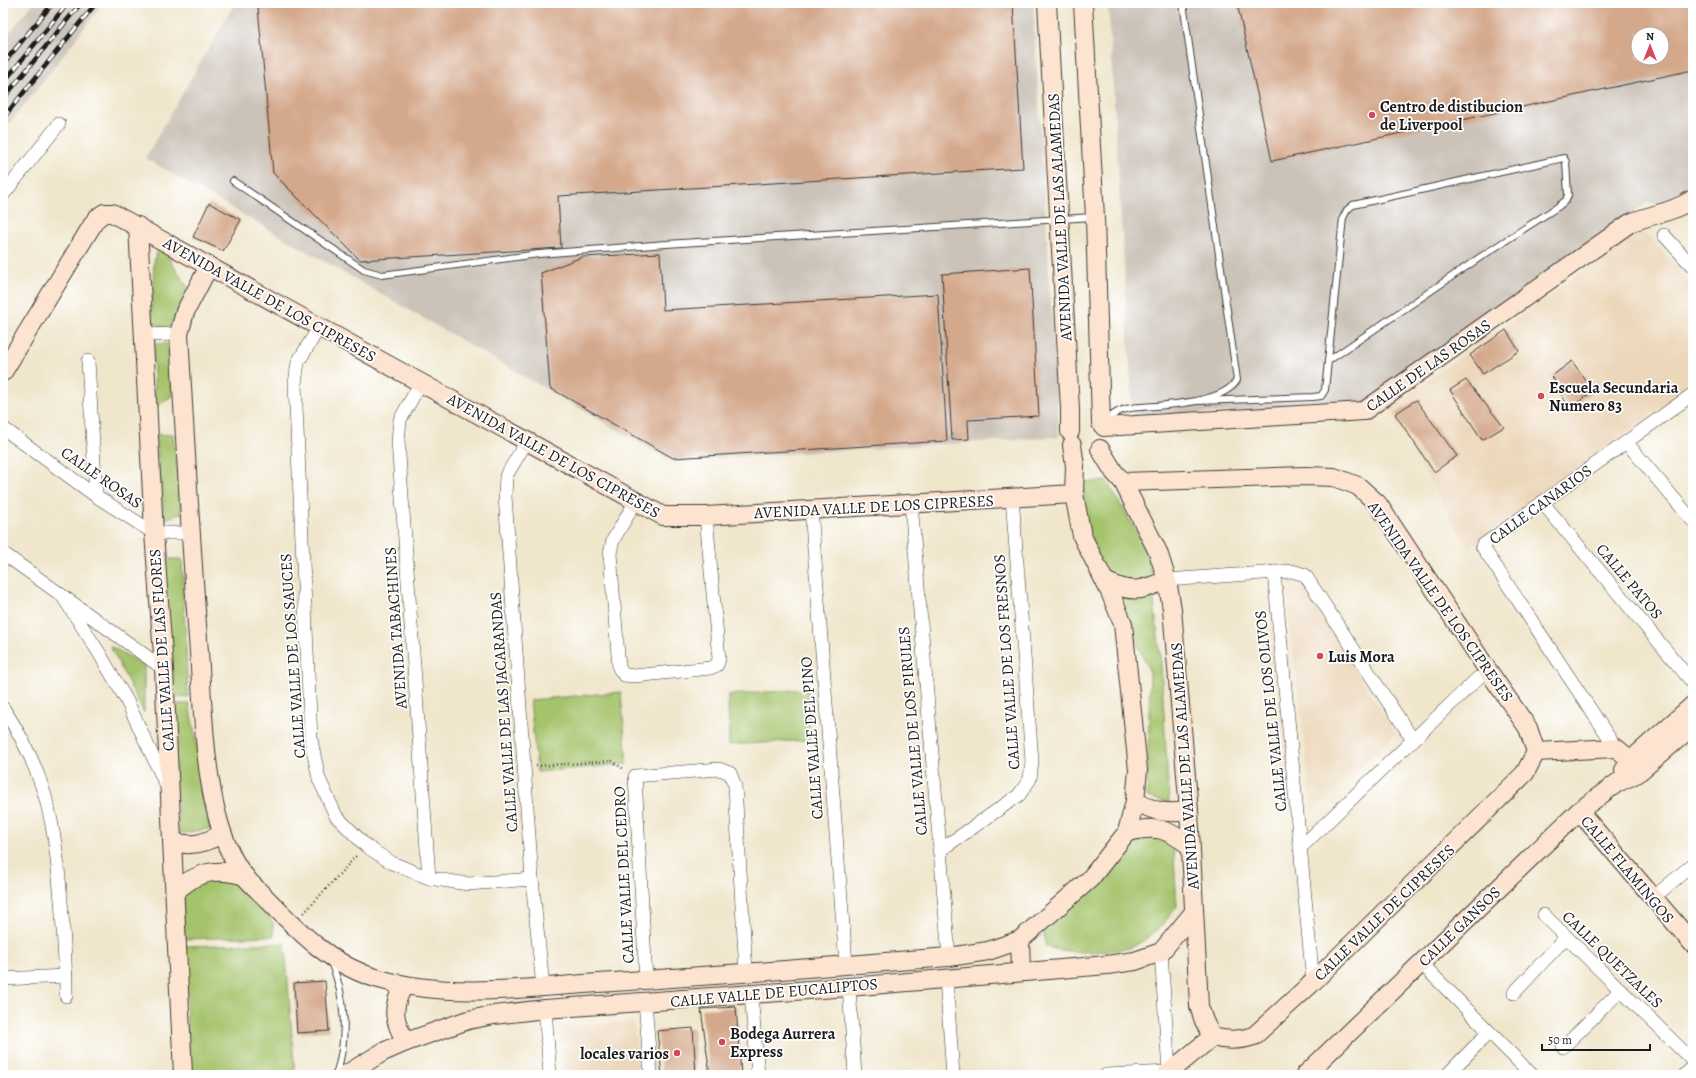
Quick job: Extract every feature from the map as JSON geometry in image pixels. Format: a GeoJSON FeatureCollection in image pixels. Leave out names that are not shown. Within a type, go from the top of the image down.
{"type":"FeatureCollection","features":[{"type":"Feature","properties":{"kind":"street","name":"AVENIDA VALLE DE LAS ALAMEDAS"},"geometry":{"type":"LineString","coordinates":[[1047,3],[1071,438],[1075,466],[1074,494],[1082,536],[1105,581],[1123,624],[1138,770],[1135,801],[1128,832]]}},
{"type":"Feature","properties":{"kind":"street"},"geometry":{"type":"LineString","coordinates":[[1083,3],[1095,217],[1103,426],[1106,439],[1100,449],[1091,454],[1085,454],[1076,450],[1071,438],[1076,422],[1086,418],[1097,420],[1103,426]]}},
{"type":"Feature","properties":{"kind":"street"},"geometry":{"type":"LineString","coordinates":[[3,194],[59,124]]}},
{"type":"Feature","properties":{"kind":"street","name":"CALLE DE LAS ROSAS"},"geometry":{"type":"LineString","coordinates":[[1103,426],[1364,411],[1630,223],[1671,211],[1693,199]]}},
{"type":"Feature","properties":{"kind":"street","name":"AVENIDA VALLE DE LOS CIPRESES"},"geometry":{"type":"LineString","coordinates":[[3,372],[96,220],[104,213],[112,213],[320,326],[663,516],[706,516],[1074,494]]}},
{"type":"Feature","properties":{"kind":"street","name":"CALLE VALLE DE LAS FLORES"},"geometry":{"type":"LineString","coordinates":[[138,226],[154,533],[164,669],[183,1075]]}},
{"type":"Feature","properties":{"kind":"street"},"geometry":{"type":"LineString","coordinates":[[1664,235],[1692,265]]}},
{"type":"Feature","properties":{"kind":"street"},"geometry":{"type":"LineString","coordinates":[[210,266],[185,312],[179,334],[190,533],[209,770],[214,805],[222,833],[232,856],[244,876],[292,926],[328,955]]}},
{"type":"Feature","properties":{"kind":"street","name":"CALLE VALLE DE LOS SAUCES"},"geometry":{"type":"LineString","coordinates":[[320,326],[298,362],[295,384],[311,740],[319,779],[336,816],[366,846],[392,863],[429,878],[468,884],[532,879]]}},
{"type":"Feature","properties":{"kind":"street"},"geometry":{"type":"LineString","coordinates":[[143,335],[179,334]]}},
{"type":"Feature","properties":{"kind":"street"},"geometry":{"type":"LineString","coordinates":[[88,360],[96,496]]}},
{"type":"Feature","properties":{"kind":"street","name":"AVENIDA TABACHINES"},"geometry":{"type":"LineString","coordinates":[[421,382],[400,420],[398,441],[429,878]]}},
{"type":"Feature","properties":{"kind":"street","name":"CALLE CANARIOS"},"geometry":{"type":"LineString","coordinates":[[1634,766],[1616,748],[1482,546],[1693,394]]}},
{"type":"Feature","properties":{"kind":"street","name":"CALLE ROSAS"},"geometry":{"type":"LineString","coordinates":[[3,428],[96,496],[154,533]]}},
{"type":"Feature","properties":{"kind":"street","name":"CALLE VALLE DE LAS JACARANDAS"},"geometry":{"type":"LineString","coordinates":[[527,441],[506,476],[505,496],[532,879],[543,987]]}},
{"type":"Feature","properties":{"kind":"street"},"geometry":{"type":"LineString","coordinates":[[1626,442],[1693,521]]}},
{"type":"Feature","properties":{"kind":"street","name":"AVENIDA VALLE DE LAS ALAMEDAS"},"geometry":{"type":"LineString","coordinates":[[1100,449],[1114,472],[1123,482],[1158,552],[1167,580],[1172,610],[1189,811],[1199,1006],[1212,1037]]}},
{"type":"Feature","properties":{"kind":"street","name":"AVENIDA VALLE DE LOS CIPRESES"},"geometry":{"type":"LineString","coordinates":[[1123,482],[1306,476],[1334,477],[1358,486],[1378,504],[1487,669],[1528,728],[1536,752]]}},
{"type":"Feature","properties":{"kind":"street","name":"CALLE VALLE DE LOS FRESNOS"},"geometry":{"type":"LineString","coordinates":[[939,851],[1019,795],[1030,779],[1032,761],[1012,498]]}},
{"type":"Feature","properties":{"kind":"street"},"geometry":{"type":"LineString","coordinates":[[636,501],[613,540],[610,553],[619,668],[624,675],[634,676],[710,668],[717,665],[719,659],[706,516]]}},
{"type":"Feature","properties":{"kind":"street","name":"CALLE PATOS"},"geometry":{"type":"LineString","coordinates":[[1542,502],[1693,682]]}},
{"type":"Feature","properties":{"kind":"street","name":"CALLE VALLE DE LOS PIRULES"},"geometry":{"type":"LineString","coordinates":[[911,503],[948,957]]}},
{"type":"Feature","properties":{"kind":"street","name":"CALLE VALLE DEL PINO"},"geometry":{"type":"LineString","coordinates":[[811,509],[846,964]]}},
{"type":"Feature","properties":{"kind":"street"},"geometry":{"type":"LineString","coordinates":[[154,533],[190,533]]}},
{"type":"Feature","properties":{"kind":"street"},"geometry":{"type":"LineString","coordinates":[[3,553],[164,669]]}},
{"type":"Feature","properties":{"kind":"street"},"geometry":{"type":"LineString","coordinates":[[1105,581],[1120,588],[1135,590],[1144,589],[1167,580],[1292,571],[1305,575],[1413,740]]}},
{"type":"Feature","properties":{"kind":"street","name":"CALLE VALLE DE LOS OLIVOS"},"geometry":{"type":"LineString","coordinates":[[1274,572],[1312,982]]}},
{"type":"Feature","properties":{"kind":"street"},"geometry":{"type":"LineString","coordinates":[[63,597],[98,651],[127,701],[169,791]]}},
{"type":"Feature","properties":{"kind":"street"},"geometry":{"type":"LineString","coordinates":[[1300,848],[1478,678]]}},
{"type":"Feature","properties":{"kind":"street"},"geometry":{"type":"LineString","coordinates":[[1634,766],[1693,705]]}},
{"type":"Feature","properties":{"kind":"street"},"geometry":{"type":"LineString","coordinates":[[3,708],[19,733],[45,796],[59,871],[66,996]]}},
{"type":"Feature","properties":{"kind":"street"},"geometry":{"type":"LineString","coordinates":[[1634,766],[1693,726]]}},
{"type":"Feature","properties":{"kind":"street"},"geometry":{"type":"LineString","coordinates":[[1536,752],[1616,748]]}},
{"type":"Feature","properties":{"kind":"street","name":"CALLE VALLE DE CIPRESES"},"geometry":{"type":"LineString","coordinates":[[1212,1037],[1227,1040],[1242,1040],[1254,1036],[1312,982],[1525,773],[1536,752]]}},
{"type":"Feature","properties":{"kind":"street","name":"CALLE GANSOS"},"geometry":{"type":"LineString","coordinates":[[1305,1075],[1579,811],[1617,783],[1634,766]]}},
{"type":"Feature","properties":{"kind":"street","name":"CALLE VALLE DEL CEDRO"},"geometry":{"type":"LineString","coordinates":[[646,980],[635,776],[719,770],[730,773],[735,786],[746,972]]}},
{"type":"Feature","properties":{"kind":"street"},"geometry":{"type":"LineString","coordinates":[[1135,801],[1150,809],[1162,812],[1171,813],[1189,811]]}},
{"type":"Feature","properties":{"kind":"street","name":"CALLE FLAMINGOS"},"geometry":{"type":"LineString","coordinates":[[1579,811],[1693,944]]}},
{"type":"Feature","properties":{"kind":"street"},"geometry":{"type":"LineString","coordinates":[[1128,832],[1143,828],[1160,829],[1173,833],[1190,846]]}},
{"type":"Feature","properties":{"kind":"street","name":"CALLE VALLE DE EUCALIPTOS"},"geometry":{"type":"LineString","coordinates":[[328,955],[353,969],[376,979],[439,990],[472,991],[646,980],[948,957],[988,951],[1020,940],[1090,879],[1128,832]]}},
{"type":"Feature","properties":{"kind":"street"},"geometry":{"type":"LineString","coordinates":[[172,842],[182,845],[198,844],[214,839],[222,833]]}},
{"type":"Feature","properties":{"kind":"street"},"geometry":{"type":"LineString","coordinates":[[1653,898],[1693,864]]}},
{"type":"Feature","properties":{"kind":"street"},"geometry":{"type":"LineString","coordinates":[[175,892],[184,883],[207,873],[220,871],[232,872],[244,876]]}},
{"type":"Feature","properties":{"kind":"street"},"geometry":{"type":"LineString","coordinates":[[1167,1073],[1161,952],[1194,912]]}},
{"type":"Feature","properties":{"kind":"street","name":"CALLE QUETZALES"},"geometry":{"type":"LineString","coordinates":[[1544,915],[1693,1061]]}},
{"type":"Feature","properties":{"kind":"street"},"geometry":{"type":"LineString","coordinates":[[1514,993],[1566,937]]}},
{"type":"Feature","properties":{"kind":"street"},"geometry":{"type":"LineString","coordinates":[[1020,940],[1021,971]]}},
{"type":"Feature","properties":{"kind":"street","name":"CALLE VALLE DE EUCALIPTOS"},"geometry":{"type":"LineString","coordinates":[[345,1075],[383,1052],[406,1042],[468,1020],[494,1015],[545,1009],[752,994],[1107,965],[1135,961],[1161,952]]}},
{"type":"Feature","properties":{"kind":"street"},"geometry":{"type":"LineString","coordinates":[[1421,963],[1488,1033],[1532,1075]]}},
{"type":"Feature","properties":{"kind":"street"},"geometry":{"type":"LineString","coordinates":[[3,979],[66,976]]}},
{"type":"Feature","properties":{"kind":"street"},"geometry":{"type":"LineString","coordinates":[[946,978],[953,1075]]}},
{"type":"Feature","properties":{"kind":"street"},"geometry":{"type":"LineString","coordinates":[[404,985],[397,998],[394,1008],[395,1019],[399,1031],[406,1042]]}},
{"type":"Feature","properties":{"kind":"street"},"geometry":{"type":"LineString","coordinates":[[849,986],[855,1075]]}},
{"type":"Feature","properties":{"kind":"street"},"geometry":{"type":"LineString","coordinates":[[1563,1046],[1621,990]]}},
{"type":"Feature","properties":{"kind":"street"},"geometry":{"type":"LineString","coordinates":[[752,994],[758,1075]]}},
{"type":"Feature","properties":{"kind":"street"},"geometry":{"type":"LineString","coordinates":[[645,1002],[651,1075]]}},
{"type":"Feature","properties":{"kind":"street"},"geometry":{"type":"LineString","coordinates":[[545,1009],[550,1075]]}},
{"type":"Feature","properties":{"kind":"street"},"geometry":{"type":"LineString","coordinates":[[1447,1075],[1488,1033]]}},
{"type":"Feature","properties":{"kind":"street"},"geometry":{"type":"LineString","coordinates":[[1106,1075],[1167,1073],[1212,1037]]}},
{"type":"Feature","properties":{"kind":"street"},"geometry":{"type":"LineString","coordinates":[[1685,1075],[1693,1067]]}},
{"type":"Feature","properties":{"kind":"lane"},"geometry":{"type":"LineString","coordinates":[[1183,3],[1238,380],[1234,386],[1225,392],[1197,401]]}},
{"type":"Feature","properties":{"kind":"lane"},"geometry":{"type":"LineString","coordinates":[[1103,426],[1110,416],[1120,410],[1131,408],[1197,401],[1321,396],[1326,390],[1328,362],[1343,218],[1347,210],[1353,205],[1564,158],[1566,162],[1568,195],[1562,203],[1328,362]]}},
{"type":"Feature","properties":{"kind":"lane"},"geometry":{"type":"LineString","coordinates":[[233,181],[364,270],[382,275],[539,254],[666,244],[1095,217]]}},
{"type":"Feature","properties":{"kind":"lane"},"geometry":{"type":"LineString","coordinates":[[328,955],[341,990],[344,1009],[343,1046],[336,1075]]}},
{"type":"Feature","properties":{"kind":"path"},"geometry":{"type":"LineString","coordinates":[[524,767],[612,761],[635,776]]}},
{"type":"Feature","properties":{"kind":"path"},"geometry":{"type":"LineString","coordinates":[[292,926],[366,846]]}},
{"type":"Feature","properties":{"kind":"shaded area"},"geometry":{"type":"Polygon","coordinates":[[[33,3],[103,3],[3,131],[3,41],[33,3]]]}},
{"type":"Feature","properties":{"kind":"shaded area"},"geometry":{"type":"Polygon","coordinates":[[[235,3],[1033,3],[1059,437],[671,461],[145,158],[235,3]]]}},
{"type":"Feature","properties":{"kind":"shaded area"},"geometry":{"type":"Polygon","coordinates":[[[1108,3],[1693,3],[1693,187],[1666,205],[1647,202],[1365,405],[1133,417],[1108,3]]]}},
{"type":"Feature","properties":{"kind":"shaded area","name":"Escuela Secundaria Numero 83"},"geometry":{"type":"Polygon","coordinates":[[[1643,229],[1693,286],[1693,384],[1469,549],[1388,408],[1643,229]]]}},
{"type":"Feature","properties":{"kind":"shaded area","name":"Luis Mora"},"geometry":{"type":"Polygon","coordinates":[[[1307,590],[1395,734],[1312,813],[1302,720],[1285,591],[1307,590]]]}},
{"type":"Feature","properties":{"kind":"shaded area"},"geometry":{"type":"Polygon","coordinates":[[[634,1022],[638,1075],[564,1075],[559,1027],[634,1022]]]}},
{"type":"Feature","properties":{"kind":"green space"},"geometry":{"type":"Polygon","coordinates":[[[159,244],[191,292],[167,330],[151,321],[154,262],[159,244]]]}},
{"type":"Feature","properties":{"kind":"green space"},"geometry":{"type":"Polygon","coordinates":[[[153,344],[173,344],[172,396],[155,408],[153,344]]]}},
{"type":"Feature","properties":{"kind":"green space"},"geometry":{"type":"Polygon","coordinates":[[[173,434],[182,513],[164,519],[156,435],[173,434]]]}},
{"type":"Feature","properties":{"kind":"green space"},"geometry":{"type":"Polygon","coordinates":[[[1107,481],[1148,552],[1161,662],[1169,803],[1147,797],[1150,672],[1094,551],[1085,515],[1083,482],[1107,481]]]}},
{"type":"Feature","properties":{"kind":"green space"},"geometry":{"type":"Polygon","coordinates":[[[160,559],[182,559],[188,697],[173,698],[160,559]]]}},
{"type":"Feature","properties":{"kind":"green space"},"geometry":{"type":"Polygon","coordinates":[[[110,646],[144,665],[144,713],[110,646]]]}},
{"type":"Feature","properties":{"kind":"green space"},"geometry":{"type":"Polygon","coordinates":[[[808,689],[810,740],[729,745],[728,695],[808,689]]]}},
{"type":"Feature","properties":{"kind":"green space"},"geometry":{"type":"Polygon","coordinates":[[[621,692],[627,764],[537,772],[530,700],[621,692]]]}},
{"type":"Feature","properties":{"kind":"green space"},"geometry":{"type":"Polygon","coordinates":[[[171,704],[189,704],[213,828],[179,834],[171,704]]]}},
{"type":"Feature","properties":{"kind":"green space"},"geometry":{"type":"Polygon","coordinates":[[[1136,832],[1173,841],[1177,906],[1151,935],[1129,948],[1108,951],[1081,952],[1046,947],[1043,931],[1136,832]]]}},
{"type":"Feature","properties":{"kind":"green space"},"geometry":{"type":"Polygon","coordinates":[[[207,875],[243,881],[273,923],[274,936],[185,939],[182,902],[189,883],[207,875]]]}},
{"type":"Feature","properties":{"kind":"green space"},"geometry":{"type":"Polygon","coordinates":[[[285,943],[295,1075],[188,1075],[185,946],[285,943]]]}},
{"type":"Feature","properties":{"kind":"building"},"geometry":{"type":"Polygon","coordinates":[[[319,3],[1013,3],[1023,168],[558,196],[561,248],[360,260],[273,173],[258,7],[319,3]]]}},
{"type":"Feature","properties":{"kind":"building","name":"Centro de distibucion de Liverpool"},"geometry":{"type":"Polygon","coordinates":[[[1237,3],[1693,3],[1693,70],[1272,161],[1237,3]]]}},
{"type":"Feature","properties":{"kind":"building"},"geometry":{"type":"Polygon","coordinates":[[[209,203],[241,220],[223,251],[193,237],[209,203]]]}},
{"type":"Feature","properties":{"kind":"building"},"geometry":{"type":"Polygon","coordinates":[[[660,253],[663,310],[938,294],[947,441],[673,458],[550,388],[541,273],[582,257],[660,253]]]}},
{"type":"Feature","properties":{"kind":"building"},"geometry":{"type":"Polygon","coordinates":[[[1030,268],[1039,416],[968,420],[969,439],[952,440],[942,274],[1030,268]]]}},
{"type":"Feature","properties":{"kind":"building"},"geometry":{"type":"Polygon","coordinates":[[[1506,330],[1519,351],[1483,374],[1470,355],[1506,330]]]}},
{"type":"Feature","properties":{"kind":"building"},"geometry":{"type":"Polygon","coordinates":[[[1572,361],[1593,391],[1569,409],[1552,376],[1572,361]]]}},
{"type":"Feature","properties":{"kind":"building"},"geometry":{"type":"Polygon","coordinates":[[[1466,380],[1504,427],[1482,440],[1450,390],[1466,380]]]}},
{"type":"Feature","properties":{"kind":"building"},"geometry":{"type":"Polygon","coordinates":[[[1416,400],[1457,456],[1434,472],[1395,414],[1416,400]]]}},
{"type":"Feature","properties":{"kind":"building"},"geometry":{"type":"Polygon","coordinates":[[[325,981],[329,1031],[297,1033],[294,983],[325,981]]]}},
{"type":"Feature","properties":{"kind":"building","name":"Bodega Aurrera Express"},"geometry":{"type":"Polygon","coordinates":[[[736,1007],[741,1075],[710,1075],[701,1009],[736,1007]]]}},
{"type":"Feature","properties":{"kind":"building","name":"locales varios"},"geometry":{"type":"Polygon","coordinates":[[[693,1028],[696,1075],[662,1075],[657,1031],[693,1028]]]}},
{"type":"Feature","properties":{"kind":"railway"},"geometry":{"type":"LineString","coordinates":[[3,64],[53,3]]}},
{"type":"Feature","properties":{"kind":"railway"},"geometry":{"type":"LineString","coordinates":[[3,83],[68,3]]}},
{"type":"Feature","properties":{"kind":"railway"},"geometry":{"type":"LineString","coordinates":[[3,99],[81,3]]}},
{"type":"Feature","properties":{"kind":"railway"},"geometry":{"type":"LineString","coordinates":[[3,118],[96,3]]}},
{"type":"Feature","properties":{"kind":"place","name":"Centro de distibucion de Liverpool"},"geometry":{"type":"Point","coordinates":[1372,115]}},
{"type":"Feature","properties":{"kind":"place","name":"Escuela Secundaria Numero 83"},"geometry":{"type":"Point","coordinates":[1541,396]}},
{"type":"Feature","properties":{"kind":"place","name":"Luis Mora"},"geometry":{"type":"Point","coordinates":[1320,656]}},
{"type":"Feature","properties":{"kind":"place","name":"Bodega Aurrera Express"},"geometry":{"type":"Point","coordinates":[722,1042]}},
{"type":"Feature","properties":{"kind":"place","name":"locales varios"},"geometry":{"type":"Point","coordinates":[677,1053]}}]}
